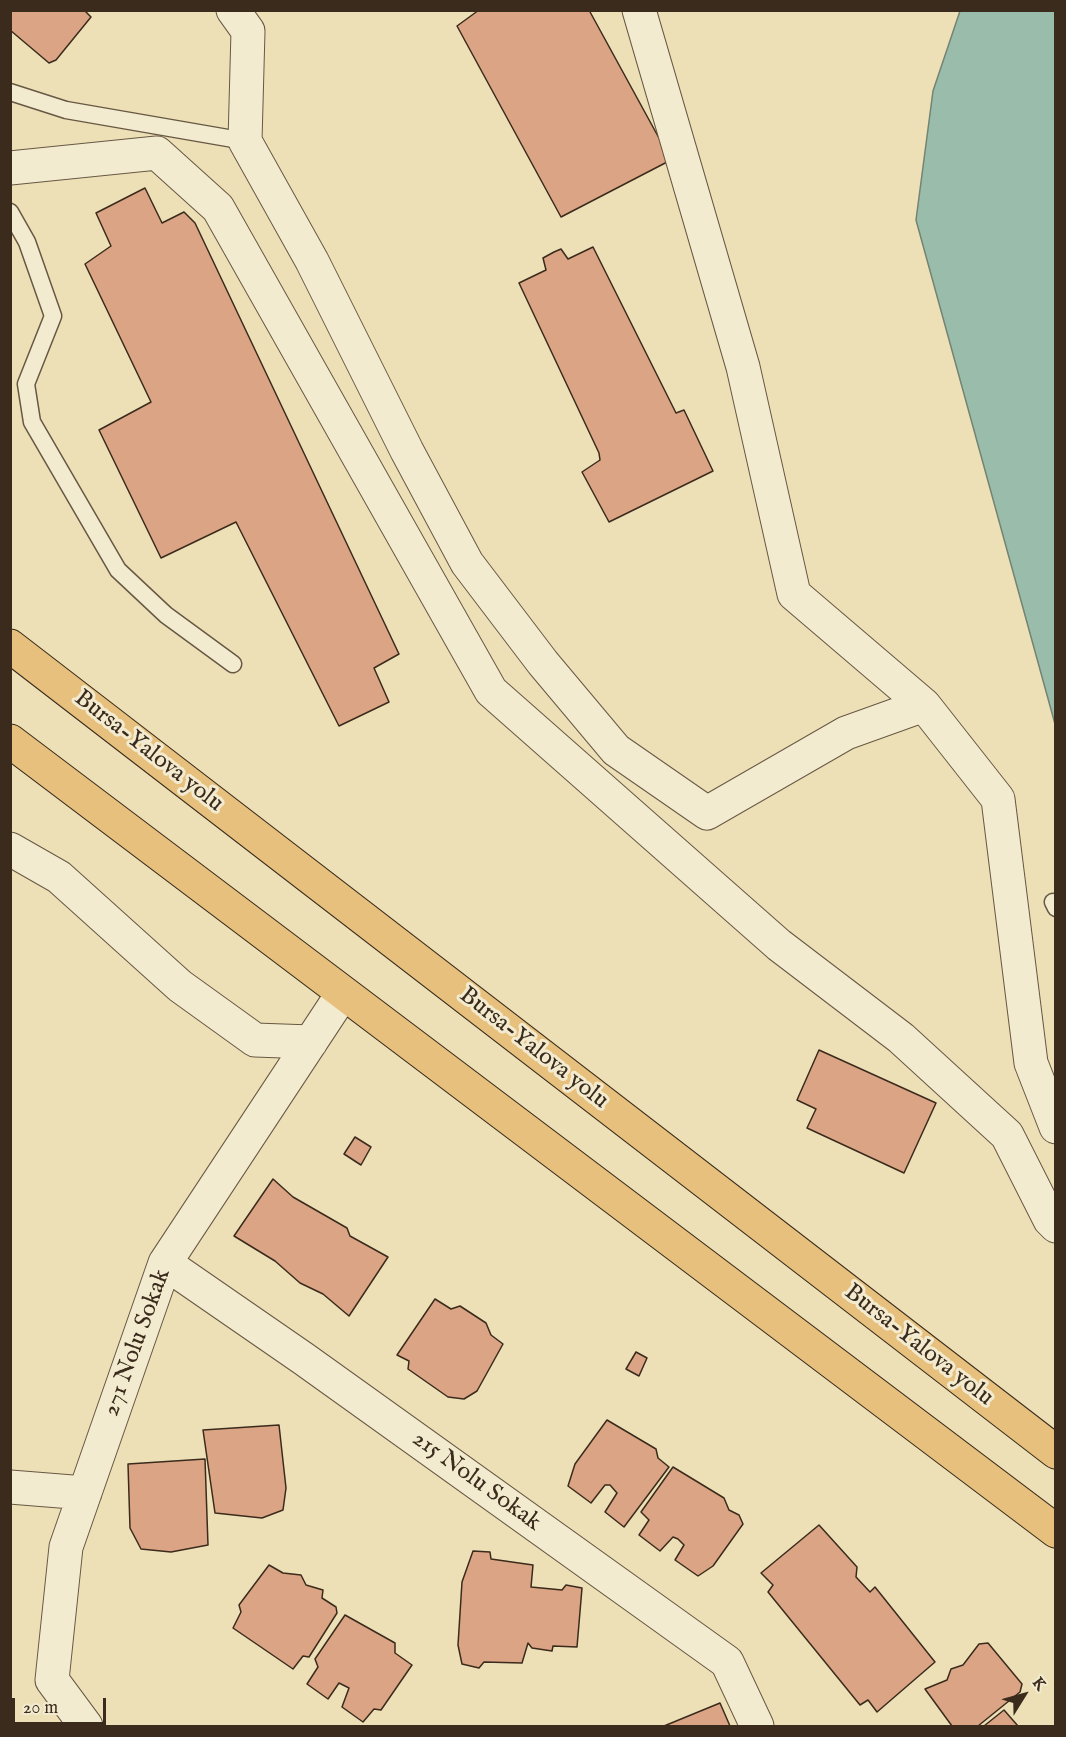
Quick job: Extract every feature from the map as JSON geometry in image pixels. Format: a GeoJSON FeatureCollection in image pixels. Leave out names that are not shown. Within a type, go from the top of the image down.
{"type":"FeatureCollection","features":[{"type":"Feature","properties":{"kind":"highway","name":"Bursa-Yalova yolu"},"geometry":{"type":"LineString","coordinates":[[10,646],[1056,1452]]}},
{"type":"Feature","properties":{"kind":"highway"},"geometry":{"type":"LineString","coordinates":[[10,741],[1056,1531]]}},
{"type":"Feature","properties":{"kind":"street"},"geometry":{"type":"LineString","coordinates":[[233,10],[248,31],[245,141],[312,261],[407,451],[467,563],[543,663],[616,750],[707,813],[846,733],[924,705]]}},
{"type":"Feature","properties":{"kind":"street"},"geometry":{"type":"LineString","coordinates":[[639,10],[742,367],[794,594],[924,705],[998,799],[1031,1063],[1056,1127]]}},
{"type":"Feature","properties":{"kind":"street"},"geometry":{"type":"LineString","coordinates":[[10,168],[157,153],[218,208],[491,692],[779,945],[902,1038],[1007,1135],[1050,1220],[1056,1226]]}},
{"type":"Feature","properties":{"kind":"street"},"geometry":{"type":"LineString","coordinates":[[10,849],[59,877],[180,986],[255,1040],[311,1042]]}},
{"type":"Feature","properties":{"kind":"street","name":"271 Nolu Sokak"},"geometry":{"type":"LineString","coordinates":[[86,1726],[52,1680],[66,1547],[165,1263],[344,993]]}},
{"type":"Feature","properties":{"kind":"street","name":"215 Nolu Sokak"},"geometry":{"type":"LineString","coordinates":[[165,1263],[304,1359],[727,1662],[757,1726]]}},
{"type":"Feature","properties":{"kind":"street"},"geometry":{"type":"LineString","coordinates":[[10,1487],[85,1493]]}},
{"type":"Feature","properties":{"kind":"lane"},"geometry":{"type":"LineString","coordinates":[[10,92],[66,110],[245,141]]}},
{"type":"Feature","properties":{"kind":"lane"},"geometry":{"type":"LineString","coordinates":[[10,212],[27,242],[52,316],[26,384],[32,422],[118,570],[166,615],[233,664]]}},
{"type":"Feature","properties":{"kind":"shaded area"},"geometry":{"type":"Polygon","coordinates":[[[960,11],[1055,11],[1055,724],[916,220],[933,91],[960,11]]]}},
{"type":"Feature","properties":{"kind":"building"},"geometry":{"type":"Polygon","coordinates":[[[10,10],[84,10],[91,17],[56,60],[49,63],[10,30],[10,10]]]}},
{"type":"Feature","properties":{"kind":"building"},"geometry":{"type":"Polygon","coordinates":[[[479,10],[589,10],[671,160],[561,217],[457,26],[479,10]]]}},
{"type":"Feature","properties":{"kind":"building"},"geometry":{"type":"Polygon","coordinates":[[[145,188],[162,223],[184,212],[195,223],[399,654],[374,668],[389,702],[339,726],[236,522],[161,558],[99,430],[151,402],[85,264],[111,246],[96,213],[145,188]]]}},
{"type":"Feature","properties":{"kind":"building"},"geometry":{"type":"Polygon","coordinates":[[[593,247],[676,413],[684,410],[713,471],[609,522],[582,472],[600,460],[599,453],[519,283],[546,270],[543,258],[554,252],[561,249],[568,259],[593,247]]]}},
{"type":"Feature","properties":{"kind":"building"},"geometry":{"type":"Polygon","coordinates":[[[819,1050],[936,1103],[904,1173],[807,1128],[816,1109],[797,1100],[819,1050]]]}},
{"type":"Feature","properties":{"kind":"building"},"geometry":{"type":"Polygon","coordinates":[[[355,1137],[371,1147],[361,1165],[344,1154],[355,1137]]]}},
{"type":"Feature","properties":{"kind":"building"},"geometry":{"type":"Polygon","coordinates":[[[273,1179],[293,1197],[347,1228],[350,1236],[388,1257],[349,1316],[323,1294],[300,1283],[275,1261],[234,1236],[273,1179]]]}},
{"type":"Feature","properties":{"kind":"building"},"geometry":{"type":"Polygon","coordinates":[[[435,1299],[451,1309],[460,1306],[486,1323],[491,1335],[503,1344],[477,1391],[464,1399],[448,1397],[408,1369],[409,1361],[397,1355],[435,1299]]]}},
{"type":"Feature","properties":{"kind":"building"},"geometry":{"type":"Polygon","coordinates":[[[636,1352],[647,1358],[639,1376],[626,1369],[636,1352]]]}},
{"type":"Feature","properties":{"kind":"building"},"geometry":{"type":"Polygon","coordinates":[[[607,1420],[656,1449],[658,1458],[669,1467],[624,1527],[605,1512],[617,1493],[610,1485],[605,1485],[591,1503],[568,1486],[575,1464],[607,1420]]]}},
{"type":"Feature","properties":{"kind":"building"},"geometry":{"type":"Polygon","coordinates":[[[279,1425],[286,1488],[283,1510],[262,1518],[215,1513],[203,1430],[279,1425]]]}},
{"type":"Feature","properties":{"kind":"building"},"geometry":{"type":"Polygon","coordinates":[[[205,1459],[208,1545],[171,1552],[141,1549],[130,1528],[128,1464],[205,1459]]]}},
{"type":"Feature","properties":{"kind":"building"},"geometry":{"type":"Polygon","coordinates":[[[673,1467],[724,1498],[729,1510],[739,1515],[743,1524],[713,1566],[698,1576],[675,1560],[684,1545],[678,1539],[673,1537],[660,1551],[639,1535],[649,1520],[641,1512],[673,1467]]]}},
{"type":"Feature","properties":{"kind":"building"},"geometry":{"type":"Polygon","coordinates":[[[819,1525],[857,1567],[856,1577],[870,1592],[875,1587],[935,1662],[877,1712],[868,1700],[860,1705],[768,1592],[773,1585],[761,1573],[819,1525]]]}},
{"type":"Feature","properties":{"kind":"building"},"geometry":{"type":"Polygon","coordinates":[[[473,1551],[490,1552],[491,1559],[533,1565],[531,1587],[562,1590],[566,1585],[582,1588],[577,1647],[553,1646],[552,1651],[532,1648],[528,1643],[522,1663],[484,1662],[479,1668],[462,1664],[458,1645],[462,1582],[473,1551]]]}},
{"type":"Feature","properties":{"kind":"building"},"geometry":{"type":"Polygon","coordinates":[[[269,1565],[283,1573],[301,1575],[306,1585],[323,1590],[322,1598],[336,1607],[337,1613],[309,1657],[303,1656],[293,1669],[233,1628],[241,1612],[239,1605],[269,1565]]]}},
{"type":"Feature","properties":{"kind":"building"},"geometry":{"type":"Polygon","coordinates":[[[345,1615],[395,1643],[395,1653],[412,1665],[381,1710],[374,1709],[363,1722],[342,1707],[349,1688],[339,1683],[328,1699],[307,1684],[318,1667],[315,1659],[345,1615]]]}},
{"type":"Feature","properties":{"kind":"building"},"geometry":{"type":"Polygon","coordinates":[[[988,1643],[1022,1684],[1020,1692],[978,1726],[952,1726],[925,1689],[947,1680],[951,1669],[963,1665],[979,1644],[988,1643]]]}},
{"type":"Feature","properties":{"kind":"building"},"geometry":{"type":"Polygon","coordinates":[[[720,1703],[730,1726],[664,1726],[720,1703]]]}},
{"type":"Feature","properties":{"kind":"building"},"geometry":{"type":"Polygon","coordinates":[[[1004,1710],[1018,1726],[984,1726],[1004,1710]]]}}]}
